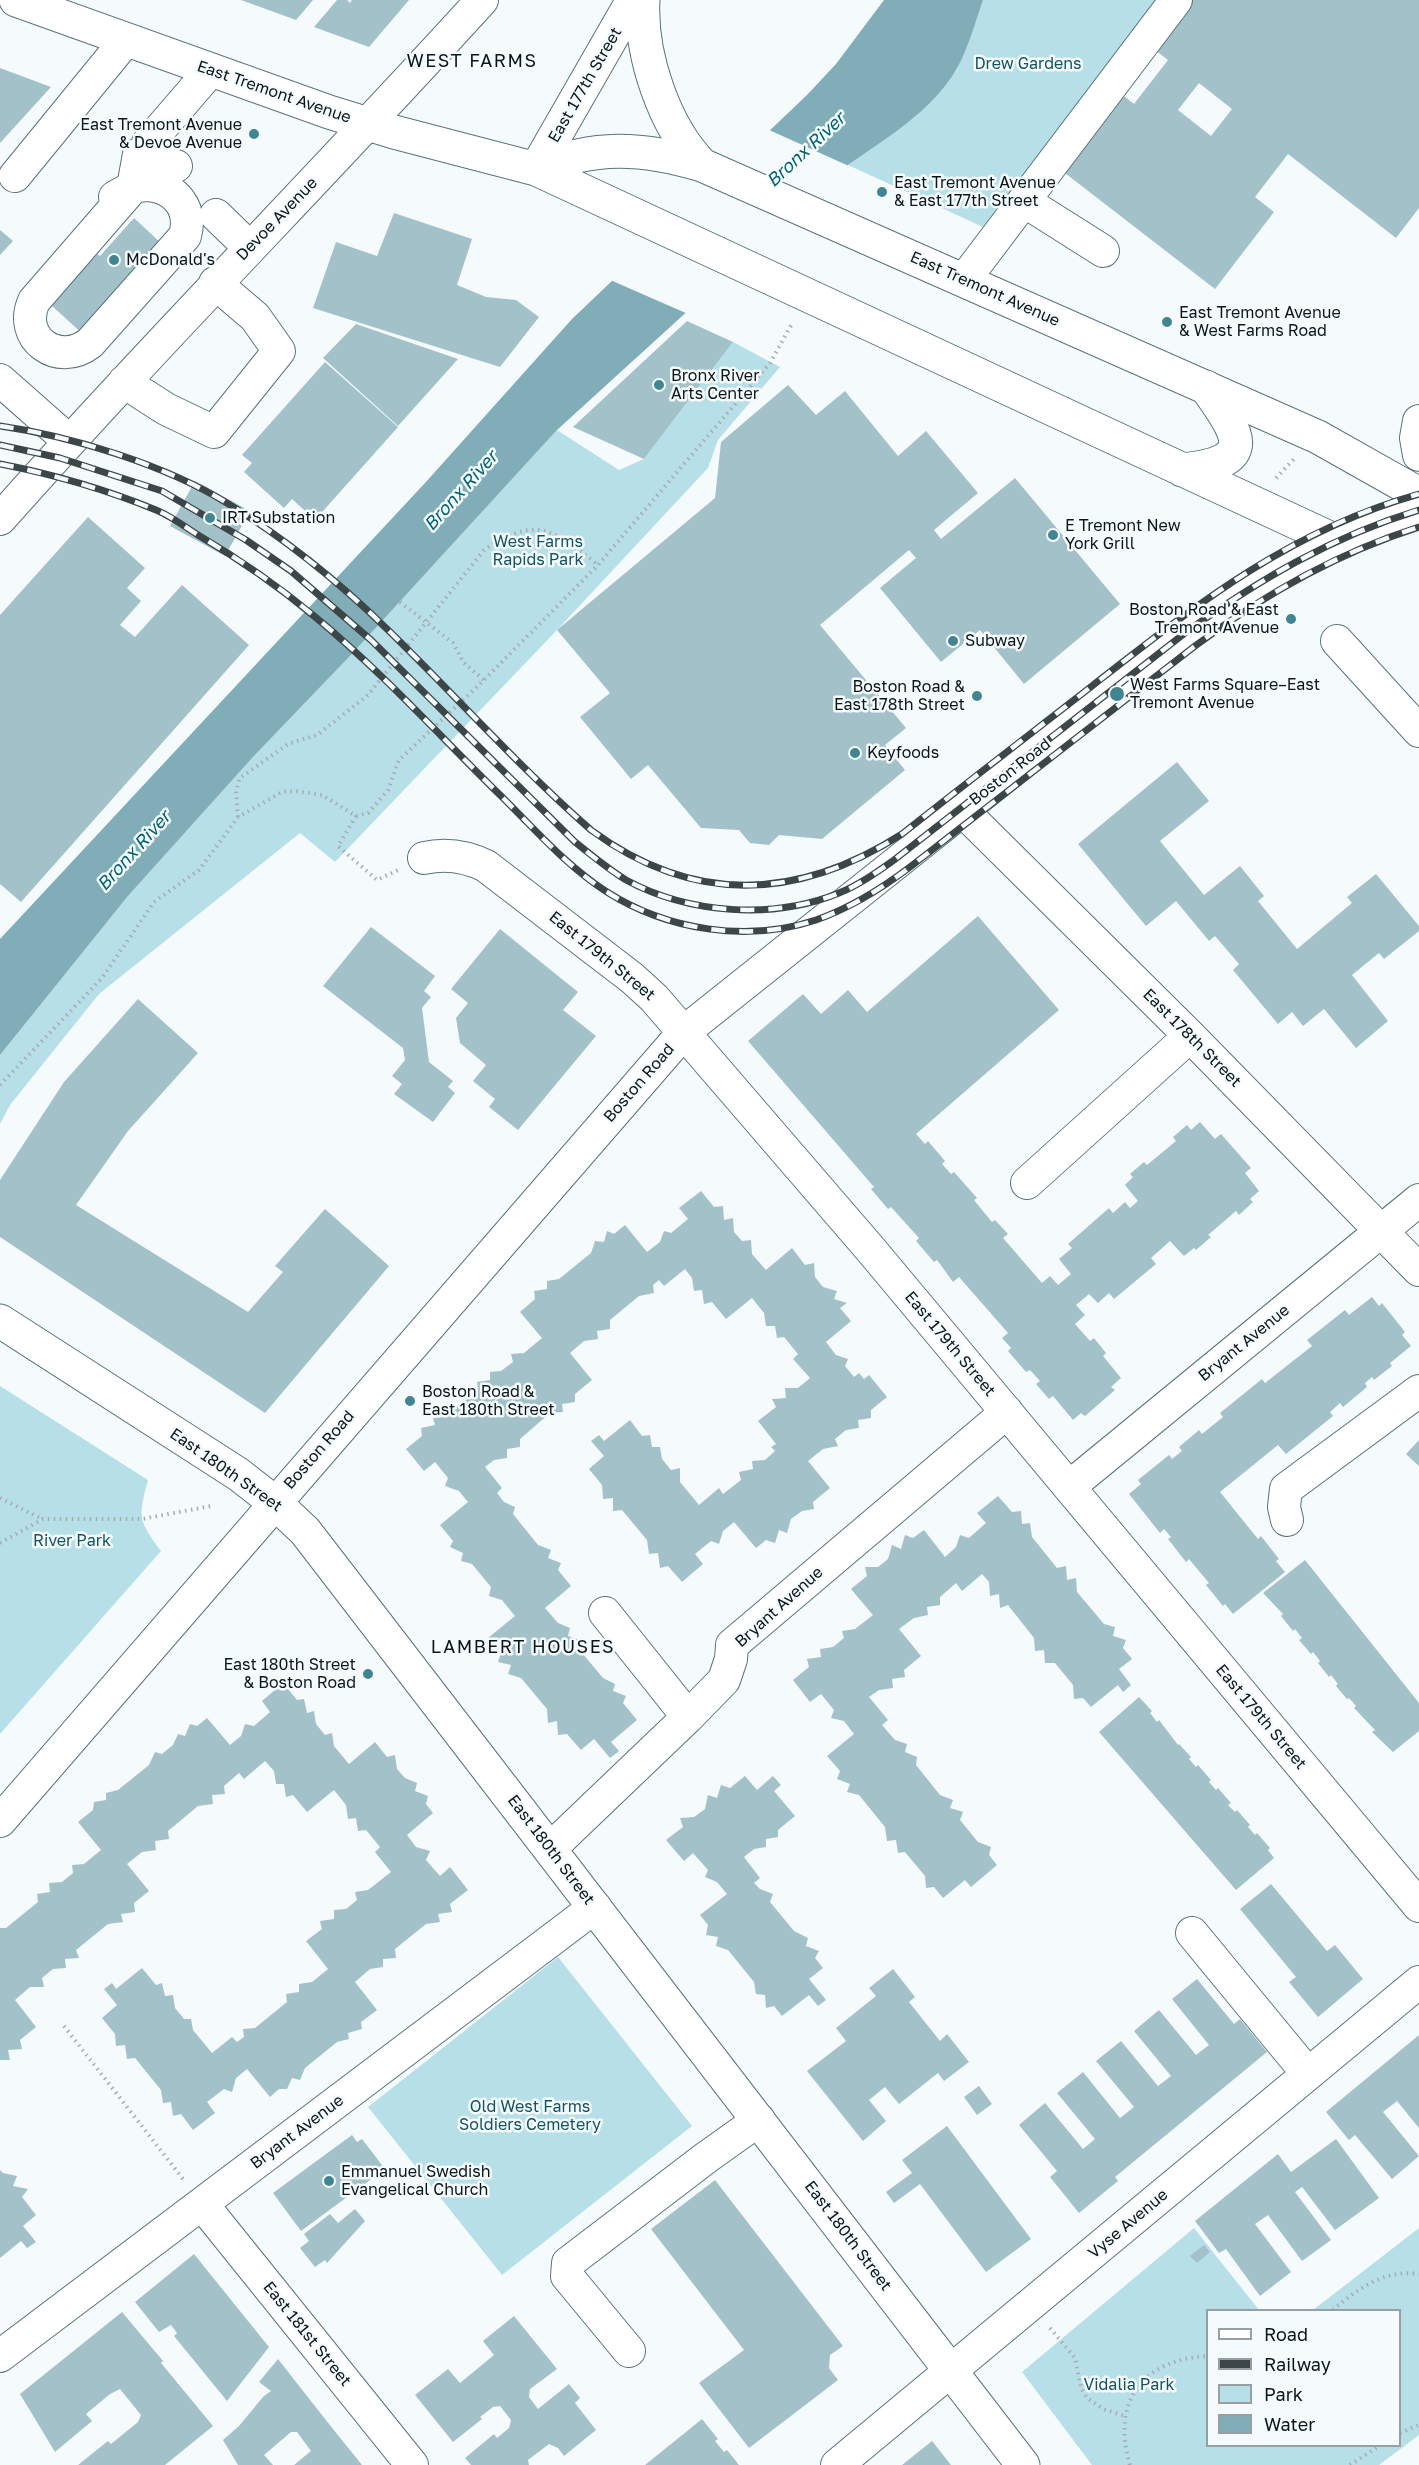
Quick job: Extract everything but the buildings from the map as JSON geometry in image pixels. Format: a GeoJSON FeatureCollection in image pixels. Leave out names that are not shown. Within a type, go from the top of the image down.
{"type":"FeatureCollection","features":[{"type":"Feature","properties":{"kind":"main road","name":"East Tremont Avenue"},"geometry":{"type":"LineString","coordinates":[[16,0],[369,125],[536,169],[1336,541]]}},
{"type":"Feature","properties":{"kind":"main road","name":"East 177th Street"},"geometry":{"type":"LineString","coordinates":[[536,169],[633,0]]}},
{"type":"Feature","properties":{"kind":"main road"},"geometry":{"type":"LineString","coordinates":[[643,0],[643,26],[646,43],[661,98],[676,134],[702,165]]}},
{"type":"Feature","properties":{"kind":"main road","name":"East Tremont Avenue"},"geometry":{"type":"LineString","coordinates":[[536,169],[568,158],[602,151],[644,153],[702,165],[1205,386],[1335,446],[1419,494]]}},
{"type":"Feature","properties":{"kind":"main road"},"geometry":{"type":"LineString","coordinates":[[1182,470],[1201,468],[1224,460],[1230,456],[1236,444],[1235,431],[1205,386]]}},
{"type":"Feature","properties":{"kind":"main road","name":"Boston Road"},"geometry":{"type":"LineString","coordinates":[[1336,541],[1419,510]]}},
{"type":"Feature","properties":{"kind":"main road","name":"East 180th Street"},"geometry":{"type":"LineString","coordinates":[[0,1321],[238,1474],[274,1502],[305,1531],[551,1848],[1023,2465]]}},
{"type":"Feature","properties":{"kind":"street","name":"Devoe Avenue"},"geometry":{"type":"LineString","coordinates":[[0,519],[215,283],[369,125],[482,0]]}},
{"type":"Feature","properties":{"kind":"street"},"geometry":{"type":"LineString","coordinates":[[964,280],[1176,0]]}},
{"type":"Feature","properties":{"kind":"street"},"geometry":{"type":"LineString","coordinates":[[15,176],[126,40]]}},
{"type":"Feature","properties":{"kind":"street"},"geometry":{"type":"LineString","coordinates":[[148,143],[211,70]]}},
{"type":"Feature","properties":{"kind":"street"},"geometry":{"type":"LineString","coordinates":[[92,209],[133,187],[155,186],[174,194],[184,208],[187,217],[185,236],[90,343],[71,353],[49,349],[38,339],[31,326],[30,318],[34,301],[133,187],[139,154],[176,166]]}},
{"type":"Feature","properties":{"kind":"street"},"geometry":{"type":"LineString","coordinates":[[1024,201],[1103,251]]}},
{"type":"Feature","properties":{"kind":"street"},"geometry":{"type":"LineString","coordinates":[[216,215],[249,247]]}},
{"type":"Feature","properties":{"kind":"street"},"geometry":{"type":"LineString","coordinates":[[124,382],[166,410],[214,432],[279,351],[255,318],[215,283]]}},
{"type":"Feature","properties":{"kind":"street"},"geometry":{"type":"LineString","coordinates":[[0,380],[69,441]]}},
{"type":"Feature","properties":{"kind":"street"},"geometry":{"type":"LineString","coordinates":[[1419,421],[1416,438],[1419,455]]}},
{"type":"Feature","properties":{"kind":"street","name":"Boston Road"},"geometry":{"type":"LineString","coordinates":[[0,1821],[274,1502],[684,1032],[1207,616],[1274,572],[1336,541]]}},
{"type":"Feature","properties":{"kind":"street"},"geometry":{"type":"LineString","coordinates":[[1337,641],[1419,730]]}},
{"type":"Feature","properties":{"kind":"street","name":"East 178th Street"},"geometry":{"type":"LineString","coordinates":[[962,810],[1191,1036],[1419,1270]]}},
{"type":"Feature","properties":{"kind":"street","name":"East 179th Street"},"geometry":{"type":"LineString","coordinates":[[424,858],[460,856],[474,860],[493,871],[638,983],[684,1032],[1007,1412],[1419,1906]]}},
{"type":"Feature","properties":{"kind":"street"},"geometry":{"type":"LineString","coordinates":[[1027,1183],[1191,1036]]}},
{"type":"Feature","properties":{"kind":"street","name":"Bryant Avenue"},"geometry":{"type":"LineString","coordinates":[[1069,1487],[1419,1200]]}},
{"type":"Feature","properties":{"kind":"street"},"geometry":{"type":"LineString","coordinates":[[1287,1520],[1284,1507],[1286,1490],[1419,1391]]}},
{"type":"Feature","properties":{"kind":"street","name":"Bryant Avenue"},"geometry":{"type":"LineString","coordinates":[[551,1848],[724,1680],[731,1659],[732,1645],[1007,1412]]}},
{"type":"Feature","properties":{"kind":"street"},"geometry":{"type":"LineString","coordinates":[[605,1613],[688,1717]]}},
{"type":"Feature","properties":{"kind":"street","name":"Bryant Avenue"},"geometry":{"type":"LineString","coordinates":[[0,2356],[595,1907]]}},
{"type":"Feature","properties":{"kind":"street"},"geometry":{"type":"LineString","coordinates":[[1192,1933],[1308,2074]]}},
{"type":"Feature","properties":{"kind":"street","name":"Vyse Avenue"},"geometry":{"type":"LineString","coordinates":[[837,2465],[1419,1982]]}},
{"type":"Feature","properties":{"kind":"street"},"geometry":{"type":"LineString","coordinates":[[629,2351],[567,2276],[568,2263],[759,2120]]}},
{"type":"Feature","properties":{"kind":"street","name":"East 181st Street"},"geometry":{"type":"LineString","coordinates":[[202,2204],[412,2465]]}},
{"type":"Feature","properties":{"kind":"path"},"geometry":{"type":"LineString","coordinates":[[376,880],[338,846],[356,816],[368,813],[388,790],[399,760],[484,680],[597,565],[770,363],[781,346],[806,294]]}},
{"type":"Feature","properties":{"kind":"path"},"geometry":{"type":"LineString","coordinates":[[1270,483],[1300,452]]}},
{"type":"Feature","properties":{"kind":"path"},"geometry":{"type":"LineString","coordinates":[[238,817],[236,790],[240,778],[288,744],[317,735],[368,695],[484,550],[519,530],[543,530],[564,538],[597,565]]}},
{"type":"Feature","properties":{"kind":"path"},"geometry":{"type":"LineString","coordinates":[[400,602],[453,644],[464,663],[484,680]]}},
{"type":"Feature","properties":{"kind":"path"},"geometry":{"type":"LineString","coordinates":[[0,1084],[102,978],[154,902],[199,870],[238,817],[282,792],[296,791],[322,795],[356,816]]}},
{"type":"Feature","properties":{"kind":"path"},"geometry":{"type":"LineString","coordinates":[[0,1498],[43,1520]]}},
{"type":"Feature","properties":{"kind":"path"},"geometry":{"type":"LineString","coordinates":[[0,1543],[43,1520],[142,1519],[211,1506]]}},
{"type":"Feature","properties":{"kind":"path"},"geometry":{"type":"LineString","coordinates":[[64,2026],[202,2204]]}},
{"type":"Feature","properties":{"kind":"path"},"geometry":{"type":"LineString","coordinates":[[1334,2309],[1364,2286],[1384,2277],[1402,2273],[1419,2274]]}},
{"type":"Feature","properties":{"kind":"path"},"geometry":{"type":"LineString","coordinates":[[1030,2305],[1075,2358],[1081,2388],[1087,2398],[1103,2409],[1125,2416]]}},
{"type":"Feature","properties":{"kind":"path"},"geometry":{"type":"LineString","coordinates":[[1130,2465],[1124,2437],[1125,2416],[1133,2395],[1150,2374],[1174,2362],[1206,2356]]}},
{"type":"Feature","properties":{"kind":"path"},"geometry":{"type":"LineString","coordinates":[[1401,2433],[1419,2425]]}},
{"type":"Feature","properties":{"kind":"path"},"geometry":{"type":"LineString","coordinates":[[1350,2465],[1376,2447]]}},
{"type":"Feature","properties":{"kind":"green space","name":"Drew Gardens"},"geometry":{"type":"Polygon","coordinates":[[[983,0],[1156,0],[983,227],[848,165],[956,71],[983,0]]]}},
{"type":"Feature","properties":{"kind":"green space","name":"West Farms Rapids Park"},"geometry":{"type":"Polygon","coordinates":[[[733,342],[780,367],[718,440],[708,468],[557,630],[335,862],[300,833],[99,994],[10,1105],[0,1124],[0,1055],[128,896],[253,757],[350,656],[557,430],[619,470],[644,459],[733,342]]]}},
{"type":"Feature","properties":{"kind":"green space","name":"River Park"},"geometry":{"type":"Polygon","coordinates":[[[0,1386],[148,1480],[142,1518],[161,1551],[0,1734],[0,1386]]]}},
{"type":"Feature","properties":{"kind":"green space","name":"Old West Farms Soldiers Cemetery"},"geometry":{"type":"Polygon","coordinates":[[[558,1957],[692,2126],[502,2275],[368,2107],[558,1957]]]}},
{"type":"Feature","properties":{"kind":"green space","name":"Vidalia Park"},"geometry":{"type":"Polygon","coordinates":[[[1194,2228],[1258,2309],[1206,2309],[1206,2447],[1401,2447],[1401,2309],[1314,2309],[1419,2228],[1419,2435],[1379,2465],[1092,2465],[1022,2372],[1194,2228]]]}},
{"type":"Feature","properties":{"kind":"water","name":"Bronx River"},"geometry":{"type":"Polygon","coordinates":[[[884,0],[983,0],[964,53],[946,85],[907,123],[848,165],[557,430],[350,656],[253,757],[128,896],[0,1055],[0,939],[425,483],[572,319],[807,95],[836,64],[884,0]]]}},
{"type":"Feature","properties":{"kind":"pier"},"geometry":{"type":"Polygon","coordinates":[[[767,129],[851,167],[688,314],[608,279],[767,129]]]}},
{"type":"Feature","properties":{"kind":"railway"},"geometry":{"type":"LineString","coordinates":[[0,426],[57,437],[117,454],[175,476],[227,503],[290,546],[350,594],[538,781],[591,830],[629,854],[668,872],[707,882],[745,885],[784,882],[823,872],[863,856],[902,834],[1169,627],[1246,573],[1328,528],[1372,509],[1419,494]]}},
{"type":"Feature","properties":{"kind":"railway"},"geometry":{"type":"LineString","coordinates":[[0,445],[60,458],[162,491],[246,540],[291,571],[371,640],[575,842],[600,862],[626,880],[651,891],[677,900],[731,909],[759,910],[813,902],[861,882],[894,860],[1185,633],[1240,595],[1326,546],[1419,510]]}},
{"type":"Feature","properties":{"kind":"railway"},"geometry":{"type":"LineString","coordinates":[[0,464],[79,483],[156,510],[172,518],[258,573],[314,616],[362,658],[550,846],[592,882],[630,905],[655,916],[681,924],[735,931],[763,931],[790,927],[829,915],[865,897],[910,867],[1221,627],[1302,577],[1359,549],[1419,527]]}},
{"type":"Feature","properties":{"kind":"place","name":"East Tremont Avenue & Devoe Avenue"},"geometry":{"type":"Point","coordinates":[254,134]}},
{"type":"Feature","properties":{"kind":"place","name":"East Tremont Avenue & East 177th Street"},"geometry":{"type":"Point","coordinates":[882,192]}},
{"type":"Feature","properties":{"kind":"place","name":"McDonald's"},"geometry":{"type":"Point","coordinates":[114,260]}},
{"type":"Feature","properties":{"kind":"place","name":"East Tremont Avenue & West Farms Road"},"geometry":{"type":"Point","coordinates":[1167,322]}},
{"type":"Feature","properties":{"kind":"place","name":"Bronx River Arts Center"},"geometry":{"type":"Point","coordinates":[659,385]}},
{"type":"Feature","properties":{"kind":"place","name":"IRT Substation"},"geometry":{"type":"Point","coordinates":[210,518]}},
{"type":"Feature","properties":{"kind":"place","name":"E Tremont New York Grill"},"geometry":{"type":"Point","coordinates":[1053,535]}},
{"type":"Feature","properties":{"kind":"place","name":"Boston Road & East Tremont Avenue"},"geometry":{"type":"Point","coordinates":[1291,619]}},
{"type":"Feature","properties":{"kind":"place","name":"Subway"},"geometry":{"type":"Point","coordinates":[953,641]}},
{"type":"Feature","properties":{"kind":"place","name":"West Farms Square–East Tremont Avenue"},"geometry":{"type":"Point","coordinates":[1117,694]}},
{"type":"Feature","properties":{"kind":"place","name":"Boston Road & East 178th Street"},"geometry":{"type":"Point","coordinates":[977,696]}},
{"type":"Feature","properties":{"kind":"place","name":"Keyfoods"},"geometry":{"type":"Point","coordinates":[855,753]}},
{"type":"Feature","properties":{"kind":"place","name":"Boston Road & East 180th Street"},"geometry":{"type":"Point","coordinates":[410,1401]}},
{"type":"Feature","properties":{"kind":"place","name":"East 180th Street & Boston Road"},"geometry":{"type":"Point","coordinates":[368,1674]}},
{"type":"Feature","properties":{"kind":"place","name":"Emmanuel Swedish Evangelical Church"},"geometry":{"type":"Point","coordinates":[329,2181]}},
{"type":"Feature","properties":{"kind":"district","name":"WEST FARMS"},"geometry":{"type":"Point","coordinates":[472,61]}},
{"type":"Feature","properties":{"kind":"district","name":"LAMBERT HOUSES"},"geometry":{"type":"Point","coordinates":[523,1647]}}]}
